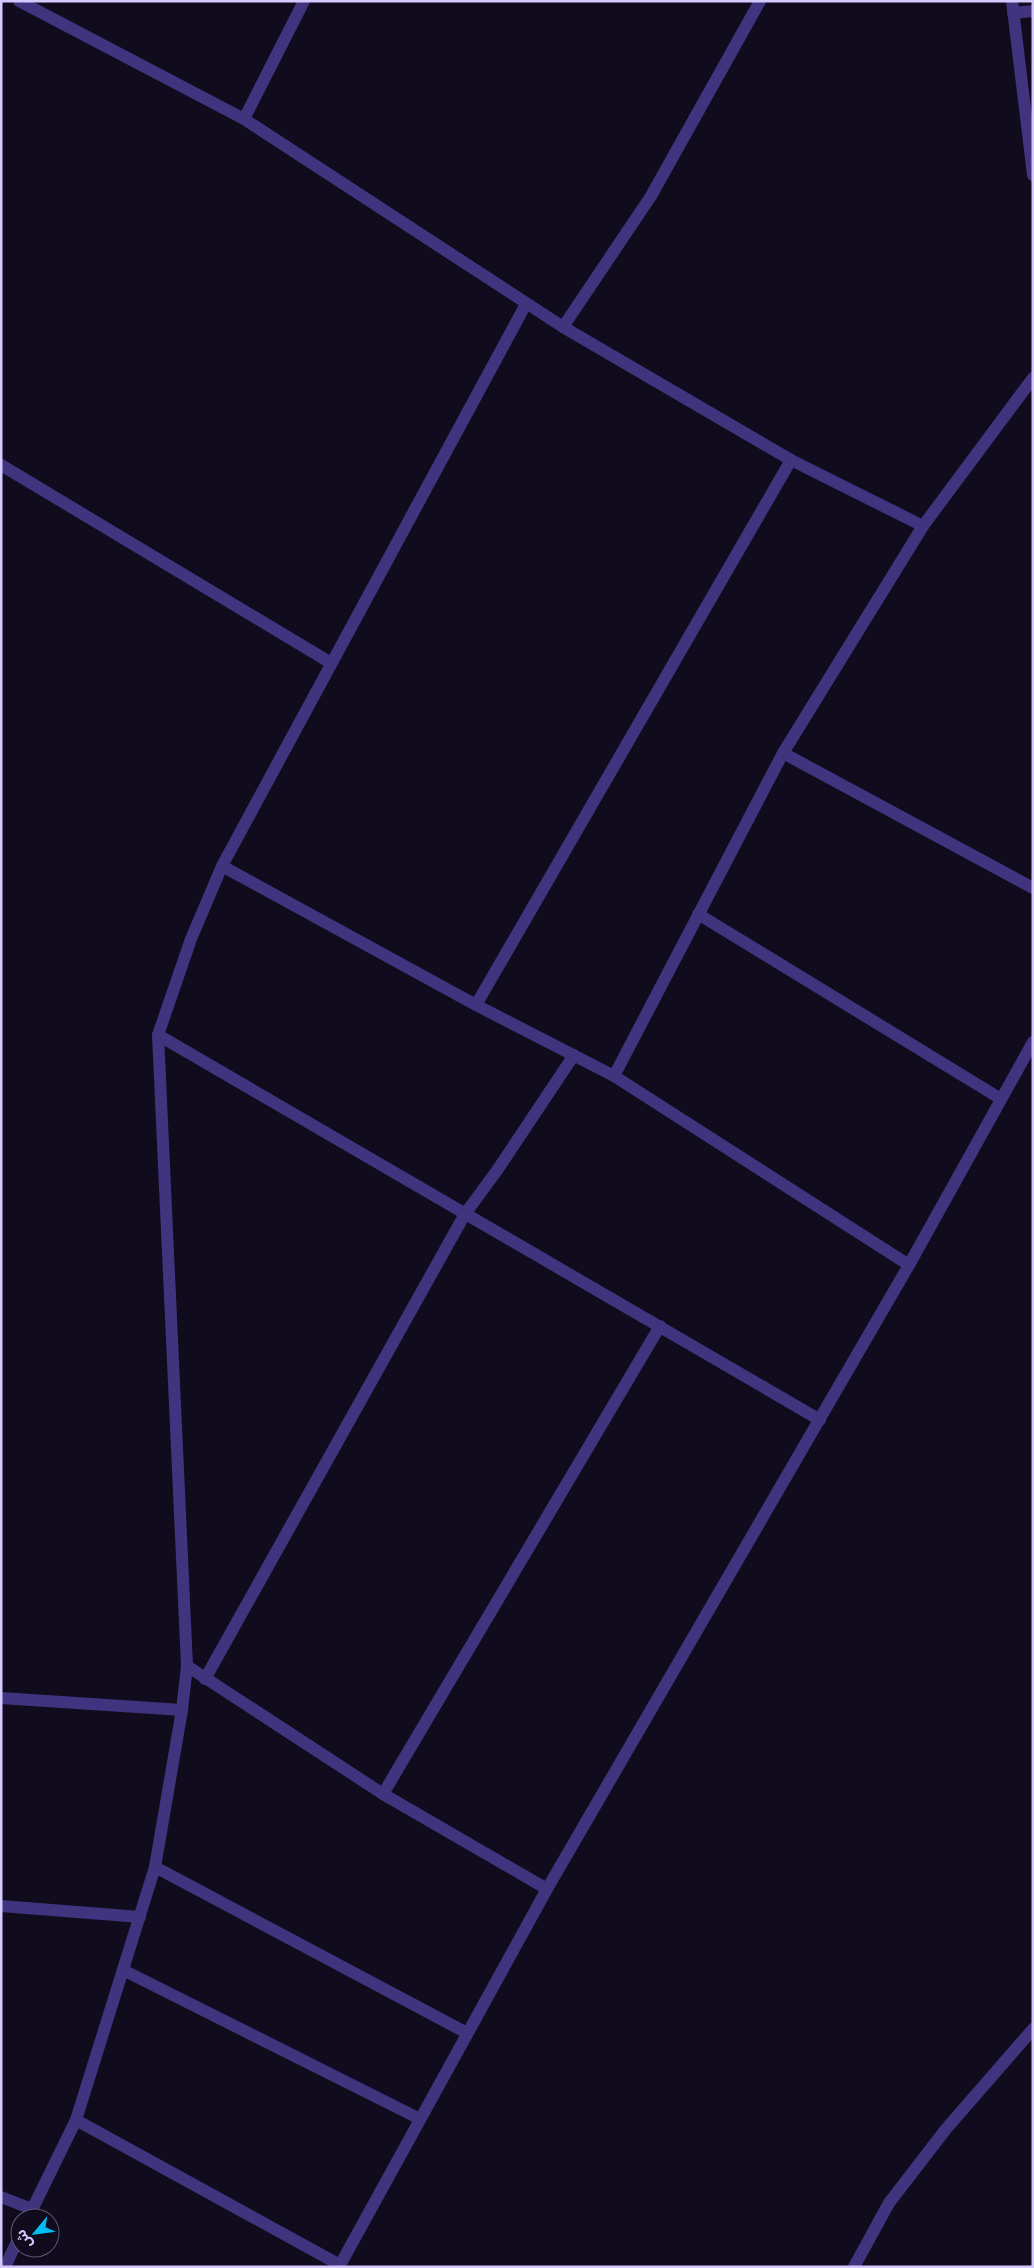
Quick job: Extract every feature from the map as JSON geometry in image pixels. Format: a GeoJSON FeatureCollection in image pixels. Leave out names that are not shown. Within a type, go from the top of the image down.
{"type":"FeatureCollection","features":[{"type":"Feature","properties":{"kind":"street"},"geometry":{"type":"LineString","coordinates":[[19,1],[244,119],[563,327],[791,460],[923,526]]}},
{"type":"Feature","properties":{"kind":"street"},"geometry":{"type":"LineString","coordinates":[[244,119],[304,1]]}},
{"type":"Feature","properties":{"kind":"street"},"geometry":{"type":"LineString","coordinates":[[563,327],[651,196],[760,1]]}},
{"type":"Feature","properties":{"kind":"street"},"geometry":{"type":"LineString","coordinates":[[1033,11],[1013,7],[1033,176]]}},
{"type":"Feature","properties":{"kind":"street"},"geometry":{"type":"LineString","coordinates":[[33,2208],[76,2120],[155,1867],[182,1710],[187,1666],[158,1035],[191,939],[222,866],[526,304]]}},
{"type":"Feature","properties":{"kind":"street"},"geometry":{"type":"LineString","coordinates":[[614,1076],[783,753],[923,526],[1033,378]]}},
{"type":"Feature","properties":{"kind":"street"},"geometry":{"type":"LineString","coordinates":[[476,1005],[791,460]]}},
{"type":"Feature","properties":{"kind":"street"},"geometry":{"type":"LineString","coordinates":[[1,465],[331,663]]}},
{"type":"Feature","properties":{"kind":"street"},"geometry":{"type":"LineString","coordinates":[[783,753],[1033,888]]}},
{"type":"Feature","properties":{"kind":"street"},"geometry":{"type":"LineString","coordinates":[[222,866],[476,1005],[614,1076],[909,1265]]}},
{"type":"Feature","properties":{"kind":"street"},"geometry":{"type":"LineString","coordinates":[[698,914],[1001,1099]]}},
{"type":"Feature","properties":{"kind":"street"},"geometry":{"type":"LineString","coordinates":[[158,1035],[820,1420]]}},
{"type":"Feature","properties":{"kind":"street"},"geometry":{"type":"LineString","coordinates":[[76,2120],[340,2266],[547,1889],[909,1265],[1033,1042]]}},
{"type":"Feature","properties":{"kind":"street"},"geometry":{"type":"LineString","coordinates":[[204,1679],[465,1214],[574,1055]]}},
{"type":"Feature","properties":{"kind":"street"},"geometry":{"type":"LineString","coordinates":[[383,1794],[660,1326]]}},
{"type":"Feature","properties":{"kind":"street"},"geometry":{"type":"LineString","coordinates":[[187,1666],[204,1679],[383,1794],[547,1889]]}},
{"type":"Feature","properties":{"kind":"street"},"geometry":{"type":"LineString","coordinates":[[1,1698],[182,1710]]}},
{"type":"Feature","properties":{"kind":"street"},"geometry":{"type":"LineString","coordinates":[[155,1867],[467,2033]]}},
{"type":"Feature","properties":{"kind":"street"},"geometry":{"type":"LineString","coordinates":[[1,1906],[140,1917]]}},
{"type":"Feature","properties":{"kind":"street"},"geometry":{"type":"LineString","coordinates":[[123,1970],[420,2119]]}},
{"type":"Feature","properties":{"kind":"street"},"geometry":{"type":"LineString","coordinates":[[854,2267],[889,2203],[946,2129],[1033,2029]]}},
{"type":"Feature","properties":{"kind":"street"},"geometry":{"type":"LineString","coordinates":[[1,2197],[20,2208]]}},
{"type":"Feature","properties":{"kind":"street"},"geometry":{"type":"LineString","coordinates":[[4,2267],[10,2255]]}}]}
